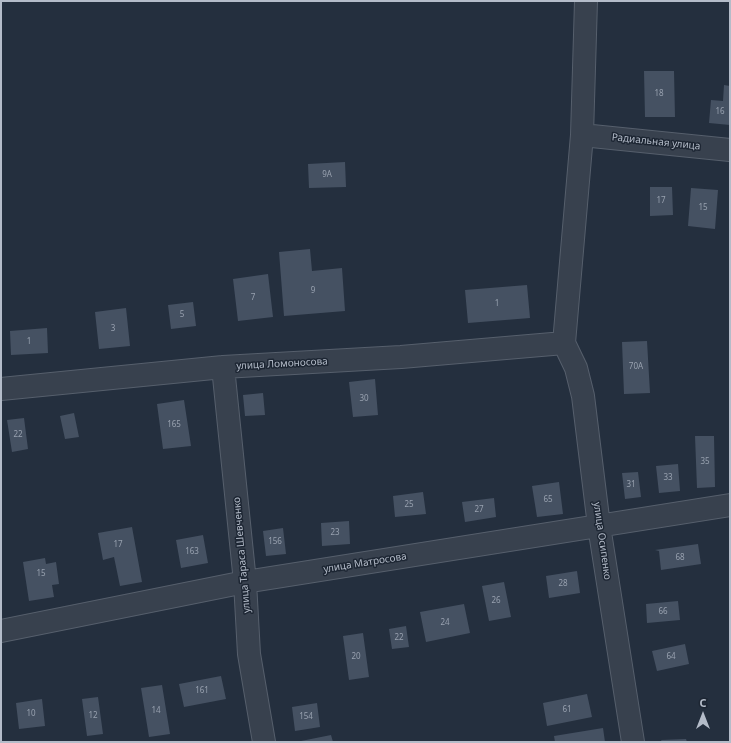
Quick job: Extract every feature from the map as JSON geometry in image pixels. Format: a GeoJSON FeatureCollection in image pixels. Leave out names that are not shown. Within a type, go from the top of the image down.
{"type":"FeatureCollection","features":[{"type":"Feature","properties":{"kind":"street"},"geometry":{"type":"LineString","coordinates":[[564,342],[582,135],[586,1]]}},
{"type":"Feature","properties":{"kind":"street","name":"Радиальная улица"},"geometry":{"type":"LineString","coordinates":[[582,135],[730,150]]}},
{"type":"Feature","properties":{"kind":"street","name":"улица Ломоносова"},"geometry":{"type":"LineString","coordinates":[[1,389],[223,367],[401,357],[564,342]]}},
{"type":"Feature","properties":{"kind":"street","name":"улица Осипенко"},"geometry":{"type":"LineString","coordinates":[[564,342],[576,368],[583,396],[599,526],[633,742]]}},
{"type":"Feature","properties":{"kind":"street","name":"улица Тараса Шевченко"},"geometry":{"type":"LineString","coordinates":[[223,367],[245,582],[249,654],[264,742]]}},
{"type":"Feature","properties":{"kind":"street","name":"улица Матросова"},"geometry":{"type":"LineString","coordinates":[[1,632],[245,582],[730,505]]}},
{"type":"Feature","properties":{"kind":"building"},"geometry":{"type":"Polygon","coordinates":[[[644,71],[674,71],[675,117],[645,117],[644,71]]]}},
{"type":"Feature","properties":{"kind":"building"},"geometry":{"type":"Polygon","coordinates":[[[724,85],[730,86],[730,125],[709,123],[711,100],[723,101],[724,85]]]}},
{"type":"Feature","properties":{"kind":"building"},"geometry":{"type":"Polygon","coordinates":[[[345,162],[346,187],[309,188],[308,164],[345,162]]]}},
{"type":"Feature","properties":{"kind":"building"},"geometry":{"type":"Polygon","coordinates":[[[650,187],[672,187],[673,215],[650,216],[650,187]]]}},
{"type":"Feature","properties":{"kind":"building"},"geometry":{"type":"Polygon","coordinates":[[[691,188],[718,190],[715,229],[688,226],[691,188]]]}},
{"type":"Feature","properties":{"kind":"building"},"geometry":{"type":"Polygon","coordinates":[[[310,249],[312,271],[342,268],[345,311],[284,316],[279,252],[310,249]]]}},
{"type":"Feature","properties":{"kind":"building"},"geometry":{"type":"Polygon","coordinates":[[[268,274],[273,317],[238,321],[233,279],[268,274]]]}},
{"type":"Feature","properties":{"kind":"building"},"geometry":{"type":"Polygon","coordinates":[[[527,285],[530,318],[468,323],[465,290],[527,285]]]}},
{"type":"Feature","properties":{"kind":"building"},"geometry":{"type":"Polygon","coordinates":[[[193,302],[196,326],[171,329],[168,305],[193,302]]]}},
{"type":"Feature","properties":{"kind":"building"},"geometry":{"type":"Polygon","coordinates":[[[126,308],[130,346],[99,349],[95,312],[126,308]]]}},
{"type":"Feature","properties":{"kind":"building"},"geometry":{"type":"Polygon","coordinates":[[[47,328],[48,353],[11,355],[10,331],[47,328]]]}},
{"type":"Feature","properties":{"kind":"building"},"geometry":{"type":"Polygon","coordinates":[[[647,341],[650,393],[624,394],[622,342],[647,341]]]}},
{"type":"Feature","properties":{"kind":"building"},"geometry":{"type":"Polygon","coordinates":[[[375,379],[378,415],[353,417],[349,382],[375,379]]]}},
{"type":"Feature","properties":{"kind":"building"},"geometry":{"type":"Polygon","coordinates":[[[263,393],[265,415],[245,416],[243,395],[263,393]]]}},
{"type":"Feature","properties":{"kind":"building"},"geometry":{"type":"Polygon","coordinates":[[[184,400],[191,446],[163,449],[157,404],[184,400]]]}},
{"type":"Feature","properties":{"kind":"building"},"geometry":{"type":"Polygon","coordinates":[[[74,413],[79,437],[65,439],[60,416],[74,413]]]}},
{"type":"Feature","properties":{"kind":"building"},"geometry":{"type":"Polygon","coordinates":[[[24,418],[28,449],[12,452],[7,420],[24,418]]]}},
{"type":"Feature","properties":{"kind":"building"},"geometry":{"type":"Polygon","coordinates":[[[695,436],[714,436],[715,487],[697,488],[695,436]]]}},
{"type":"Feature","properties":{"kind":"building"},"geometry":{"type":"Polygon","coordinates":[[[678,464],[680,491],[659,493],[656,466],[678,464]]]}},
{"type":"Feature","properties":{"kind":"building"},"geometry":{"type":"Polygon","coordinates":[[[638,472],[641,497],[625,499],[622,473],[638,472]]]}},
{"type":"Feature","properties":{"kind":"building"},"geometry":{"type":"Polygon","coordinates":[[[559,482],[563,514],[537,517],[532,486],[559,482]]]}},
{"type":"Feature","properties":{"kind":"building"},"geometry":{"type":"Polygon","coordinates":[[[423,492],[426,514],[395,517],[393,496],[423,492]]]}},
{"type":"Feature","properties":{"kind":"building"},"geometry":{"type":"Polygon","coordinates":[[[494,498],[496,517],[465,522],[462,502],[494,498]]]}},
{"type":"Feature","properties":{"kind":"building"},"geometry":{"type":"Polygon","coordinates":[[[349,521],[350,544],[322,546],[321,523],[349,521]]]}},
{"type":"Feature","properties":{"kind":"building"},"geometry":{"type":"Polygon","coordinates":[[[132,527],[142,582],[120,586],[114,557],[103,560],[98,533],[132,527]]]}},
{"type":"Feature","properties":{"kind":"building"},"geometry":{"type":"Polygon","coordinates":[[[283,528],[286,554],[266,556],[263,531],[283,528]]]}},
{"type":"Feature","properties":{"kind":"building"},"geometry":{"type":"Polygon","coordinates":[[[203,535],[208,563],[181,568],[176,540],[203,535]]]}},
{"type":"Feature","properties":{"kind":"building"},"geometry":{"type":"Polygon","coordinates":[[[698,544],[701,564],[661,570],[659,551],[655,550],[698,544]]]}},
{"type":"Feature","properties":{"kind":"building"},"geometry":{"type":"Polygon","coordinates":[[[45,558],[46,564],[56,562],[59,584],[52,585],[54,597],[29,601],[23,562],[45,558]]]}},
{"type":"Feature","properties":{"kind":"building"},"geometry":{"type":"Polygon","coordinates":[[[577,571],[580,593],[549,598],[546,576],[577,571]]]}},
{"type":"Feature","properties":{"kind":"building"},"geometry":{"type":"Polygon","coordinates":[[[504,582],[511,617],[489,621],[482,586],[504,582]]]}},
{"type":"Feature","properties":{"kind":"building"},"geometry":{"type":"Polygon","coordinates":[[[678,601],[680,620],[647,623],[646,604],[678,601]]]}},
{"type":"Feature","properties":{"kind":"building"},"geometry":{"type":"Polygon","coordinates":[[[464,604],[470,633],[426,642],[420,612],[464,604]]]}},
{"type":"Feature","properties":{"kind":"building"},"geometry":{"type":"Polygon","coordinates":[[[406,626],[409,647],[392,649],[389,629],[406,626]]]}},
{"type":"Feature","properties":{"kind":"building"},"geometry":{"type":"Polygon","coordinates":[[[363,633],[369,677],[349,680],[343,636],[363,633]]]}},
{"type":"Feature","properties":{"kind":"building"},"geometry":{"type":"Polygon","coordinates":[[[685,644],[689,664],[657,671],[652,651],[685,644]]]}},
{"type":"Feature","properties":{"kind":"building"},"geometry":{"type":"Polygon","coordinates":[[[221,676],[226,699],[184,707],[179,684],[221,676]]]}},
{"type":"Feature","properties":{"kind":"building"},"geometry":{"type":"Polygon","coordinates":[[[162,685],[170,734],[149,737],[141,688],[162,685]]]}},
{"type":"Feature","properties":{"kind":"building"},"geometry":{"type":"Polygon","coordinates":[[[587,694],[592,717],[547,726],[543,703],[587,694]]]}},
{"type":"Feature","properties":{"kind":"building"},"geometry":{"type":"Polygon","coordinates":[[[98,697],[103,734],[87,736],[82,699],[98,697]]]}},
{"type":"Feature","properties":{"kind":"building"},"geometry":{"type":"Polygon","coordinates":[[[42,699],[45,726],[19,729],[16,703],[42,699]]]}},
{"type":"Feature","properties":{"kind":"building"},"geometry":{"type":"Polygon","coordinates":[[[317,703],[320,727],[295,731],[292,707],[317,703]]]}},
{"type":"Feature","properties":{"kind":"building"},"geometry":{"type":"Polygon","coordinates":[[[603,728],[605,742],[555,742],[554,736],[603,728]]]}},
{"type":"Feature","properties":{"kind":"building"},"geometry":{"type":"Polygon","coordinates":[[[331,735],[333,742],[301,742],[301,741],[331,735]]]}},
{"type":"Feature","properties":{"kind":"building"},"geometry":{"type":"Polygon","coordinates":[[[686,739],[687,742],[662,742],[661,740],[686,739]]]}}]}
